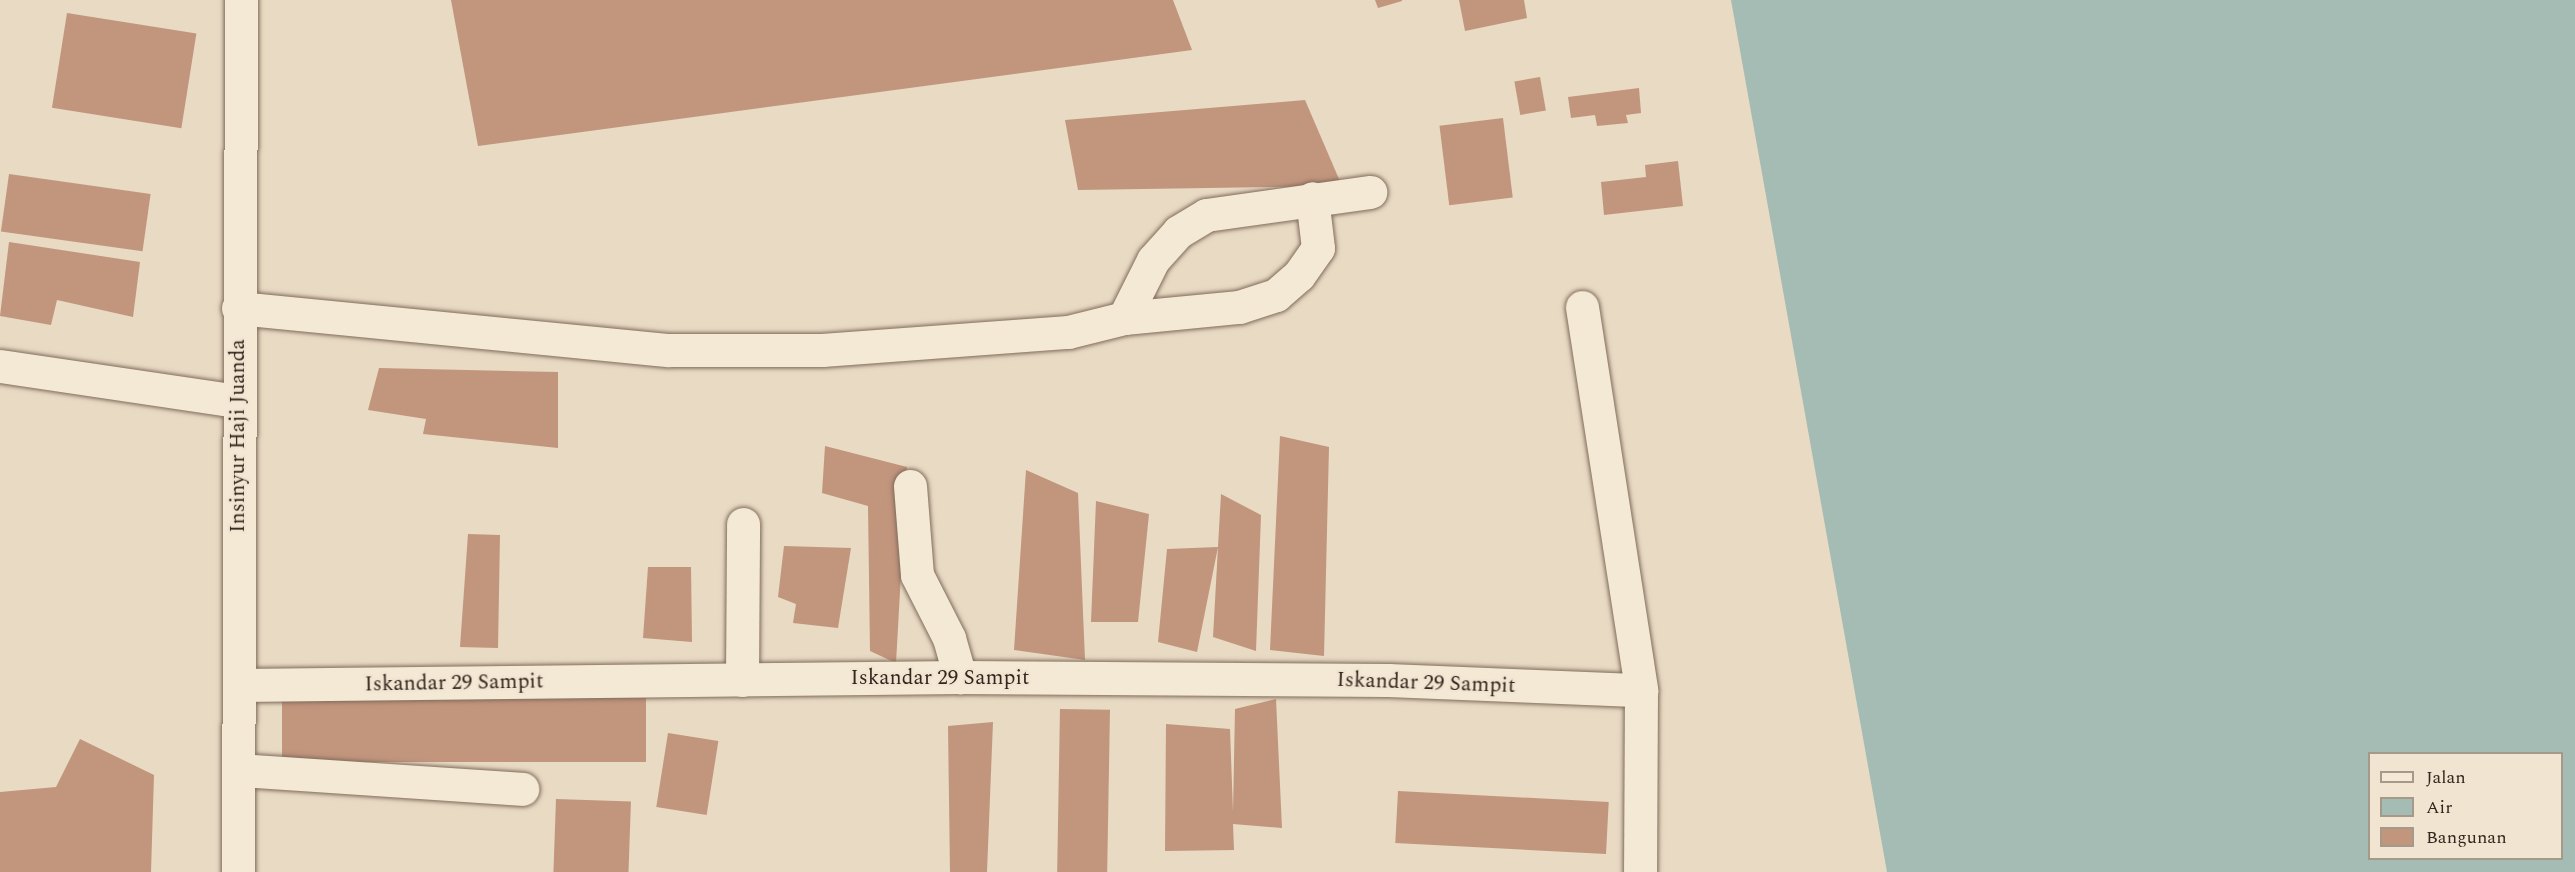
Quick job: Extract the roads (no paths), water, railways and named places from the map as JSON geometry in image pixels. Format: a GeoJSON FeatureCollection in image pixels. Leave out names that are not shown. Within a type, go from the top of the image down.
{"type":"FeatureCollection","features":[{"type":"Feature","properties":{"kind":"street","name":"Insinyur Haji Juanda"},"geometry":{"type":"LineString","coordinates":[[238,872],[238,308],[241,0]]}},
{"type":"Feature","properties":{"kind":"street"},"geometry":{"type":"LineString","coordinates":[[1124,318],[1153,260],[1178,232],[1206,214],[1370,192]]}},
{"type":"Feature","properties":{"kind":"street"},"geometry":{"type":"LineString","coordinates":[[238,308],[669,350],[822,350],[1068,332],[1124,318],[1239,307],[1276,295],[1299,275],[1318,248],[1312,198]]}},
{"type":"Feature","properties":{"kind":"street"},"geometry":{"type":"LineString","coordinates":[[1582,307],[1641,690],[1640,872]]}},
{"type":"Feature","properties":{"kind":"street"},"geometry":{"type":"LineString","coordinates":[[0,366],[238,401]]}},
{"type":"Feature","properties":{"kind":"street"},"geometry":{"type":"LineString","coordinates":[[910,486],[917,575],[949,638],[960,677]]}},
{"type":"Feature","properties":{"kind":"street"},"geometry":{"type":"LineString","coordinates":[[741,680],[743,524]]}},
{"type":"Feature","properties":{"kind":"street","name":"Iskandar 29 Sampit"},"geometry":{"type":"LineString","coordinates":[[239,685],[960,677],[1388,680],[1641,690]]}},
{"type":"Feature","properties":{"kind":"street"},"geometry":{"type":"LineString","coordinates":[[239,770],[522,789]]}},
{"type":"Feature","properties":{"kind":"water"},"geometry":{"type":"Polygon","coordinates":[[[1731,0],[2575,0],[2575,872],[1887,872],[1731,0]]]}}]}
